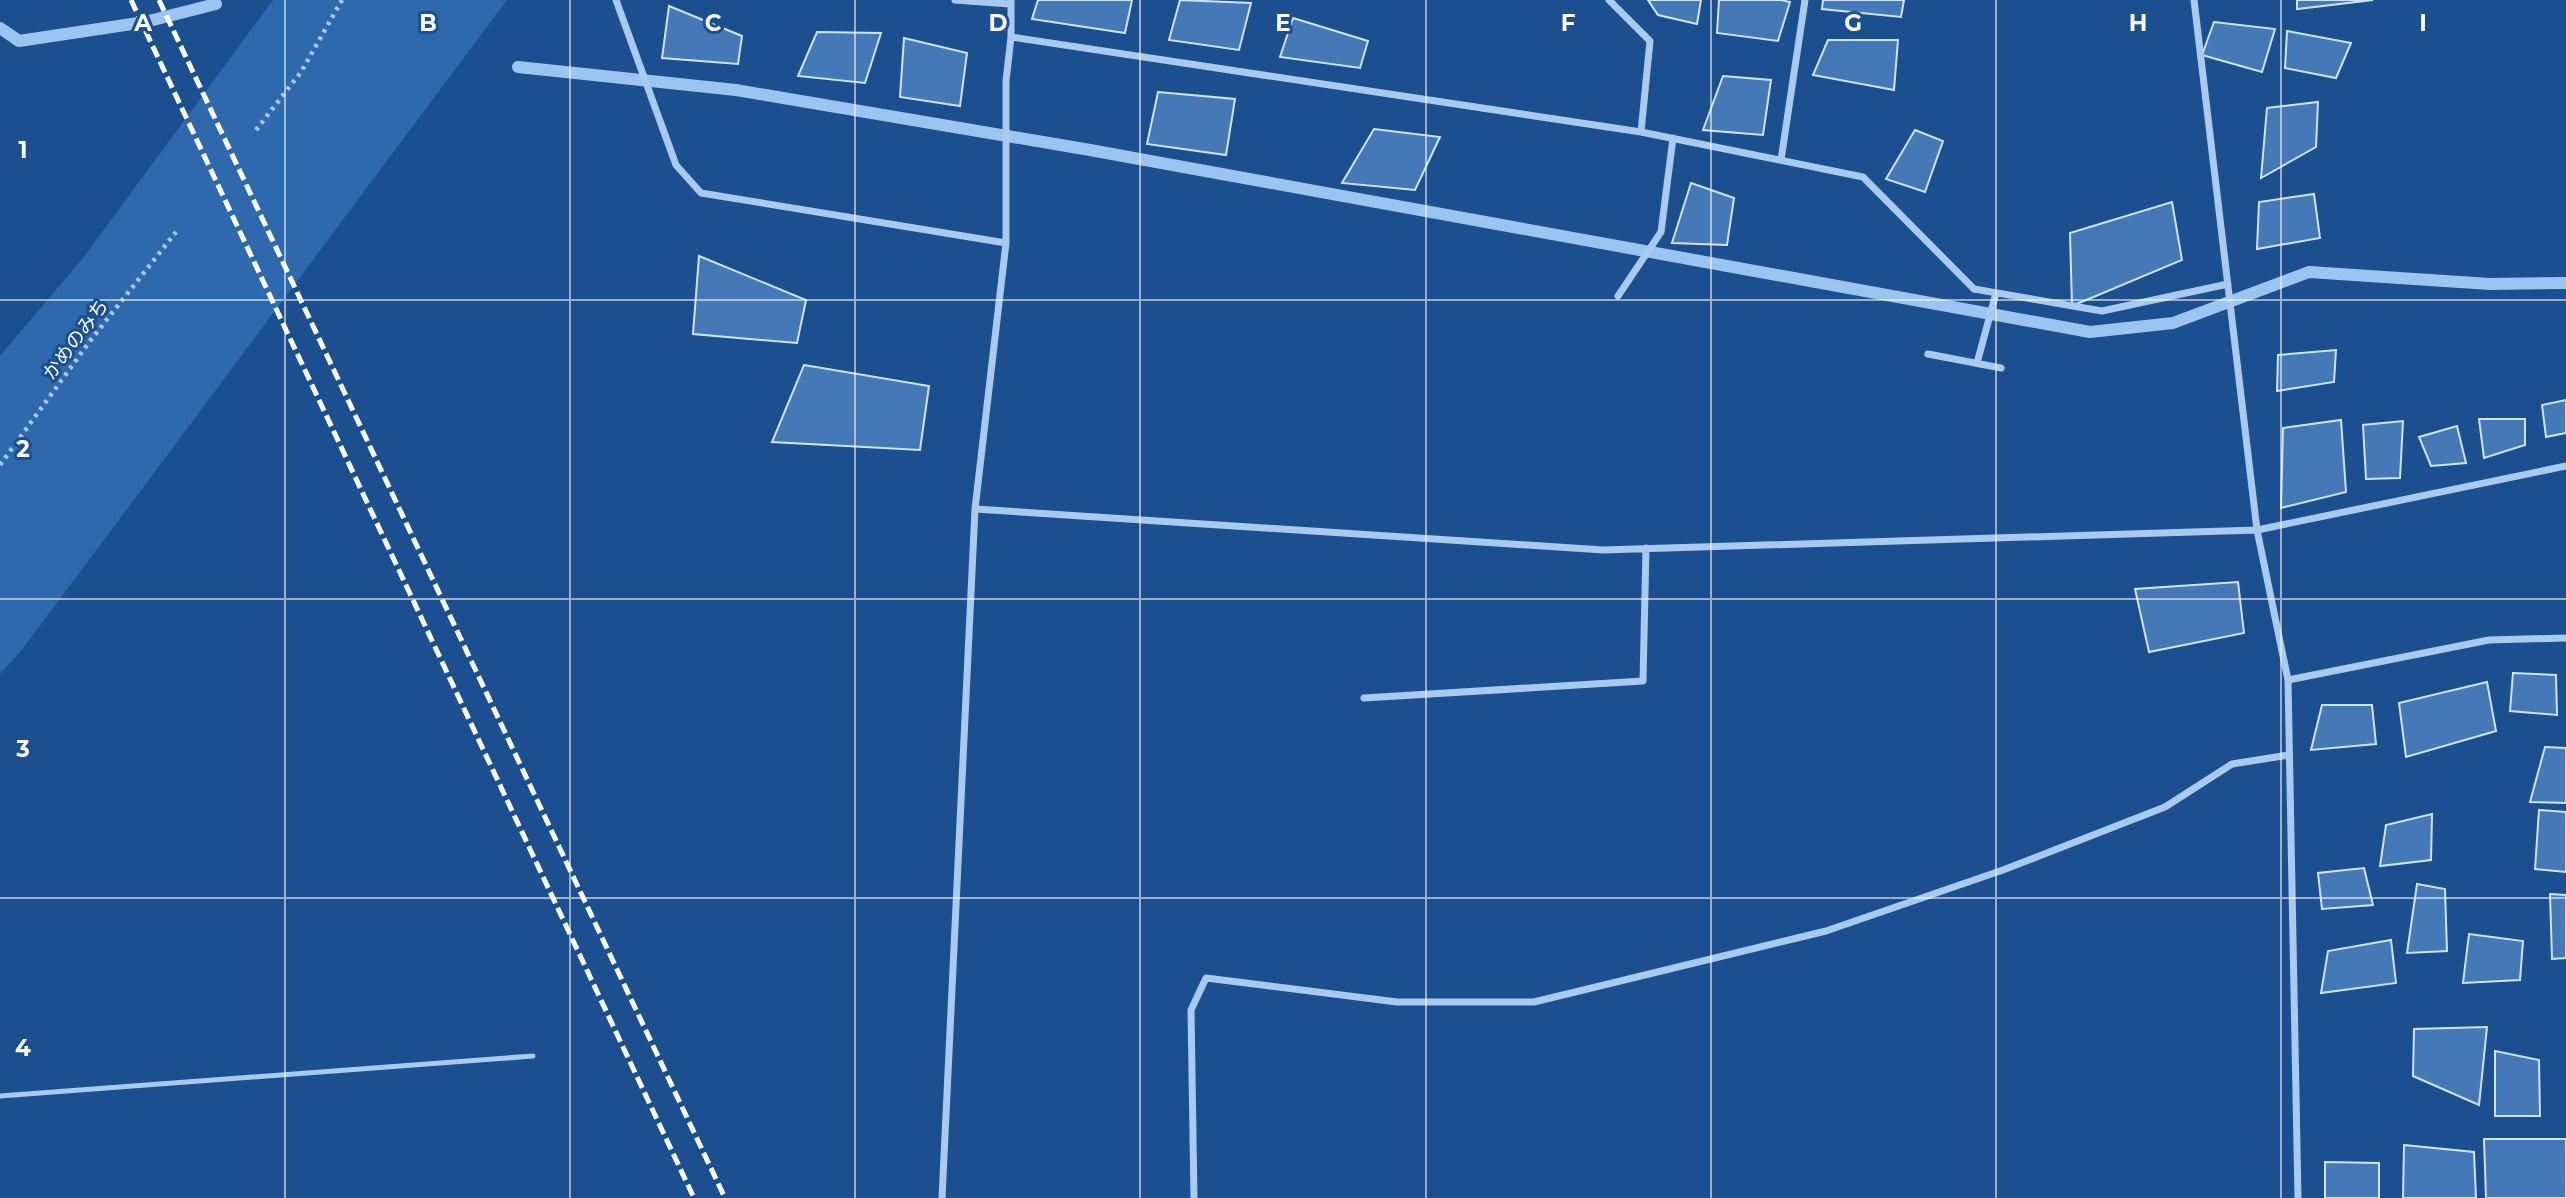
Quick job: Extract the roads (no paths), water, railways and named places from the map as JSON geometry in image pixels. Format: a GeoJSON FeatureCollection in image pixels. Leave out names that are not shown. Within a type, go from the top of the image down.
{"type":"FeatureCollection","features":[{"type":"Feature","properties":{"kind":"street"},"geometry":{"type":"LineString","coordinates":[[616,0],[676,165],[701,193],[1006,243]]}},
{"type":"Feature","properties":{"kind":"street"},"geometry":{"type":"LineString","coordinates":[[942,1198],[975,509],[1006,243],[1006,81],[1011,37],[1010,2],[955,0]]}},
{"type":"Feature","properties":{"kind":"street"},"geometry":{"type":"LineString","coordinates":[[1609,0],[1650,41],[1641,132]]}},
{"type":"Feature","properties":{"kind":"street"},"geometry":{"type":"LineString","coordinates":[[1781,160],[1805,0]]}},
{"type":"Feature","properties":{"kind":"street"},"geometry":{"type":"LineString","coordinates":[[2194,0],[2257,530],[2287,680],[2298,1198]]}},
{"type":"Feature","properties":{"kind":"street"},"geometry":{"type":"LineString","coordinates":[[1011,37],[1641,132],[1863,177],[1973,289],[1995,295],[2102,311],[2229,286]]}},
{"type":"Feature","properties":{"kind":"street"},"geometry":{"type":"LineString","coordinates":[[1618,296],[1661,232],[1673,138]]}},
{"type":"Feature","properties":{"kind":"street"},"geometry":{"type":"LineString","coordinates":[[1977,363],[1995,295]]}},
{"type":"Feature","properties":{"kind":"street"},"geometry":{"type":"LineString","coordinates":[[1928,354],[2001,368]]}},
{"type":"Feature","properties":{"kind":"street"},"geometry":{"type":"LineString","coordinates":[[975,509],[1603,550],[2257,530],[2566,466]]}},
{"type":"Feature","properties":{"kind":"street"},"geometry":{"type":"LineString","coordinates":[[1364,698],[1643,681],[1646,548]]}},
{"type":"Feature","properties":{"kind":"street"},"geometry":{"type":"LineString","coordinates":[[2287,680],[2489,639],[2566,638]]}},
{"type":"Feature","properties":{"kind":"street"},"geometry":{"type":"LineString","coordinates":[[1194,1198],[1191,1010],[1206,978],[1398,1002],[1534,1002],[1826,931],[2003,870],[2165,807],[2232,764],[2289,755]]}},
{"type":"Feature","properties":{"kind":"lane"},"geometry":{"type":"LineString","coordinates":[[0,1096],[533,1056]]}},
{"type":"Feature","properties":{"kind":"waterway"},"geometry":{"type":"LineString","coordinates":[[0,28],[19,41],[145,22],[216,4]]}},
{"type":"Feature","properties":{"kind":"waterway"},"geometry":{"type":"LineString","coordinates":[[518,67],[736,90],[1090,150],[2090,332],[2173,323],[2309,272],[2490,284],[2566,283]]}},
{"type":"Feature","properties":{"kind":"railway"},"geometry":{"type":"LineString","coordinates":[[131,0],[694,1198]]}},
{"type":"Feature","properties":{"kind":"railway"},"geometry":{"type":"LineString","coordinates":[[159,0],[725,1198]]}}]}
